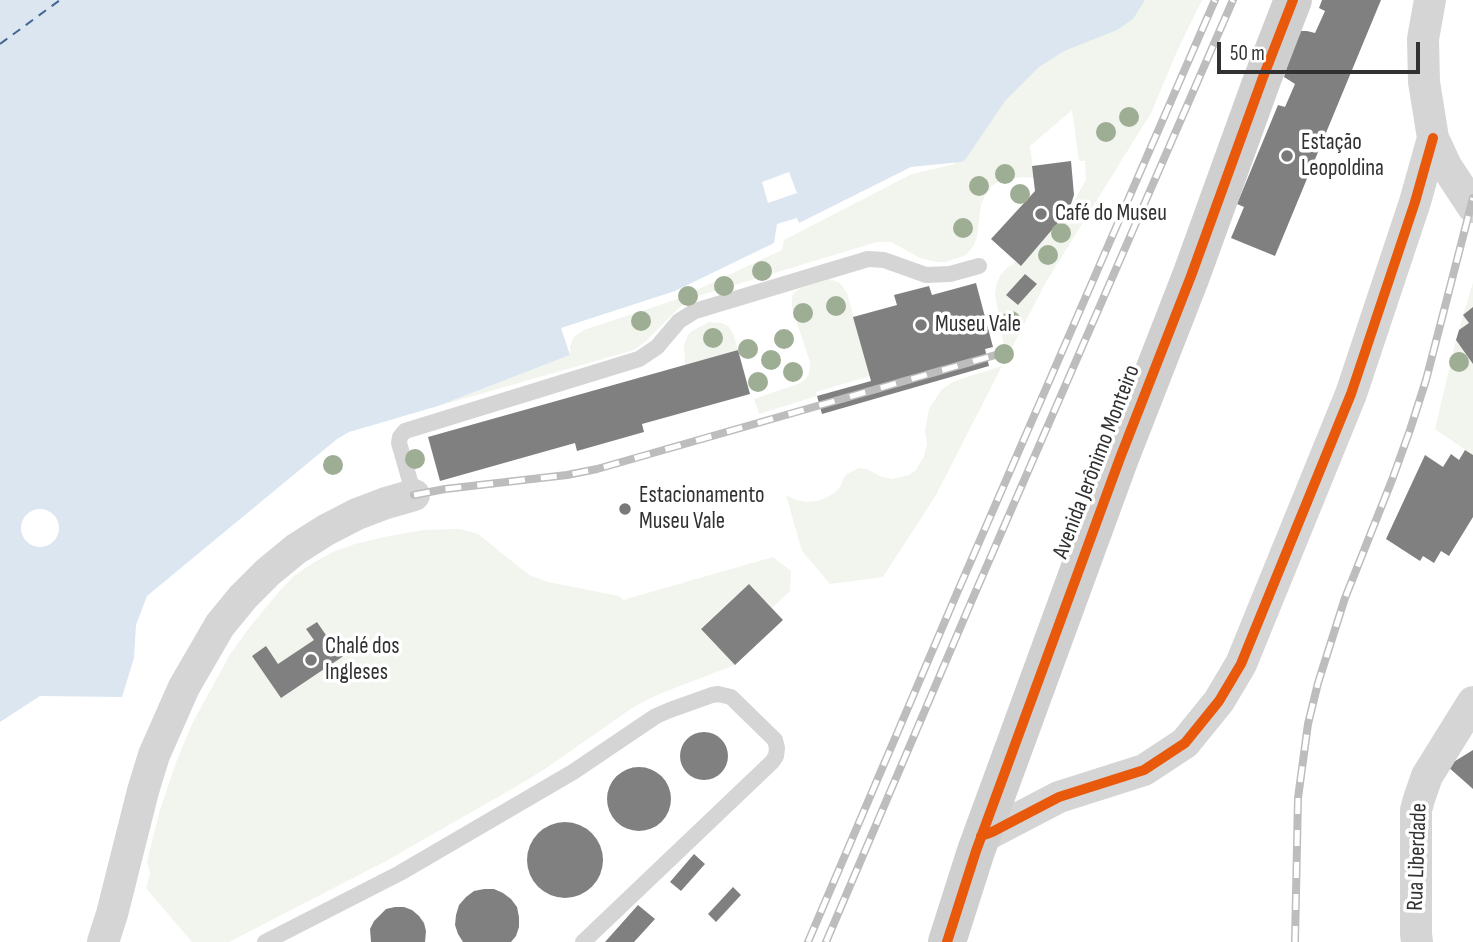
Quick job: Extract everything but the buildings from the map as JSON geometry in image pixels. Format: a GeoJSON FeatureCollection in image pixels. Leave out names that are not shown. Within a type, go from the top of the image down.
{"type":"FeatureCollection","features":[{"type":"Feature","properties":{"kind":"street","name":"Avenida Jerônimo Monteiro"},"geometry":{"type":"LineString","coordinates":[[947,942],[981,836],[1120,457],[1191,276],[1293,0]]}},
{"type":"Feature","properties":{"kind":"street"},"geometry":{"type":"LineString","coordinates":[[1430,0],[1423,39],[1424,82],[1433,138],[1446,166],[1473,206]]}},
{"type":"Feature","properties":{"kind":"street"},"geometry":{"type":"LineString","coordinates":[[981,836],[1059,797],[1144,770],[1185,743],[1219,701],[1241,664],[1351,394],[1415,202],[1433,138]]}},
{"type":"Feature","properties":{"kind":"street"},"geometry":{"type":"LineString","coordinates":[[103,942],[142,791],[154,755],[184,687],[220,625],[243,597],[296,549],[357,514],[415,495]]}},
{"type":"Feature","properties":{"kind":"street","name":"Rua Liberdade"},"geometry":{"type":"LineString","coordinates":[[1417,942],[1416,810],[1427,776],[1473,702]]}},
{"type":"Feature","properties":{"kind":"lane"},"geometry":{"type":"LineString","coordinates":[[415,495],[399,443],[405,431],[639,359],[657,347],[679,321],[695,311],[867,259],[884,260],[926,275],[950,274],[979,266]]}},
{"type":"Feature","properties":{"kind":"lane"},"geometry":{"type":"LineString","coordinates":[[265,942],[400,873],[573,772],[656,716],[712,695],[731,697],[775,740],[776,756],[583,942]]}},
{"type":"Feature","properties":{"kind":"shaded area"},"geometry":{"type":"Polygon","coordinates":[[[0,0],[1145,0],[1133,19],[1117,30],[1064,51],[1039,67],[1005,101],[965,160],[911,167],[799,223],[797,218],[777,224],[774,243],[675,291],[561,328],[570,355],[438,406],[349,432],[337,439],[147,596],[136,625],[134,658],[122,697],[40,696],[0,722],[0,0]]]}},
{"type":"Feature","properties":{"kind":"shaded area"},"geometry":{"type":"Polygon","coordinates":[[[1040,0],[1202,0],[1151,113],[1046,282],[1006,359],[995,293],[1001,274],[1017,262],[1021,265],[1065,217],[1086,180],[1085,161],[1079,161],[1072,110],[1030,146],[1034,178],[1002,180],[986,193],[981,205],[977,237],[966,255],[936,262],[920,258],[891,242],[877,242],[698,296],[679,308],[634,350],[438,406],[570,355],[574,337],[584,330],[675,300],[782,250],[784,240],[912,174],[955,164],[1040,0]],[[1025,274],[1006,295],[1018,305],[1037,285],[1025,274]]]}},
{"type":"Feature","properties":{"kind":"shaded area"},"geometry":{"type":"Polygon","coordinates":[[[830,279],[840,283],[847,293],[870,376],[816,392],[817,396],[759,414],[754,399],[798,384],[809,374],[810,362],[792,308],[792,297],[801,288],[830,279]]]}},
{"type":"Feature","properties":{"kind":"shaded area"},"geometry":{"type":"Polygon","coordinates":[[[1473,282],[1473,455],[1435,429],[1473,282]]]}},
{"type":"Feature","properties":{"kind":"shaded area"},"geometry":{"type":"Polygon","coordinates":[[[709,322],[722,323],[729,327],[738,350],[685,365],[684,345],[688,335],[709,322]]]}},
{"type":"Feature","properties":{"kind":"shaded area"},"geometry":{"type":"Polygon","coordinates":[[[1002,366],[936,495],[883,577],[830,584],[802,551],[786,495],[806,502],[826,498],[841,486],[847,474],[859,468],[892,479],[909,475],[916,470],[924,456],[929,409],[942,389],[953,382],[1002,366]]]}},
{"type":"Feature","properties":{"kind":"shaded area"},"geometry":{"type":"Polygon","coordinates":[[[460,529],[478,534],[529,575],[548,582],[619,596],[623,600],[773,557],[791,571],[790,591],[772,608],[749,584],[701,628],[735,665],[635,706],[510,790],[386,861],[229,942],[192,942],[146,888],[150,874],[147,861],[177,760],[192,724],[229,656],[249,628],[294,576],[333,552],[389,536],[424,530],[460,529]]]}},
{"type":"Feature","properties":{"kind":"pier"},"geometry":{"type":"Polygon","coordinates":[[[789,172],[797,193],[768,203],[762,182],[789,172]]]}},
{"type":"Feature","properties":{"kind":"pier"},"geometry":{"type":"Polygon","coordinates":[[[40,509],[53,515],[59,528],[53,541],[40,547],[27,541],[21,528],[27,515],[40,509]]]}},
{"type":"Feature","properties":{"kind":"ferry route"},"geometry":{"type":"LineString","coordinates":[[0,44],[60,0]]}},
{"type":"Feature","properties":{"kind":"railway"},"geometry":{"type":"LineString","coordinates":[[808,942],[1215,0]]}},
{"type":"Feature","properties":{"kind":"railway"},"geometry":{"type":"LineString","coordinates":[[826,942],[1233,0]]}},
{"type":"Feature","properties":{"kind":"railway"},"geometry":{"type":"LineString","coordinates":[[1295,942],[1298,798],[1308,724],[1345,598],[1392,480],[1426,380],[1473,198]]}},
{"type":"Feature","properties":{"kind":"railway"},"geometry":{"type":"LineString","coordinates":[[414,495],[597,469],[999,354]]}},
{"type":"Feature","properties":{"kind":"cycle path"},"geometry":{"type":"LineString","coordinates":[[947,942],[976,851],[1120,458],[1191,276],[1293,0]]}},
{"type":"Feature","properties":{"kind":"cycle path"},"geometry":{"type":"LineString","coordinates":[[981,836],[1059,797],[1144,770],[1185,743],[1219,701],[1241,664],[1351,394],[1415,202],[1433,138]]}},
{"type":"Feature","properties":{"kind":"place","name":"Estação Leopoldina"},"geometry":{"type":"Point","coordinates":[1287,156]}},
{"type":"Feature","properties":{"kind":"place","name":"Café do Museu"},"geometry":{"type":"Point","coordinates":[1041,214]}},
{"type":"Feature","properties":{"kind":"place","name":"Museu Vale"},"geometry":{"type":"Point","coordinates":[921,325]}},
{"type":"Feature","properties":{"kind":"place","name":"Estacionamento Museu Vale"},"geometry":{"type":"Point","coordinates":[625,509]}},
{"type":"Feature","properties":{"kind":"place","name":"Chalé dos Ingleses"},"geometry":{"type":"Point","coordinates":[311,660]}}]}
